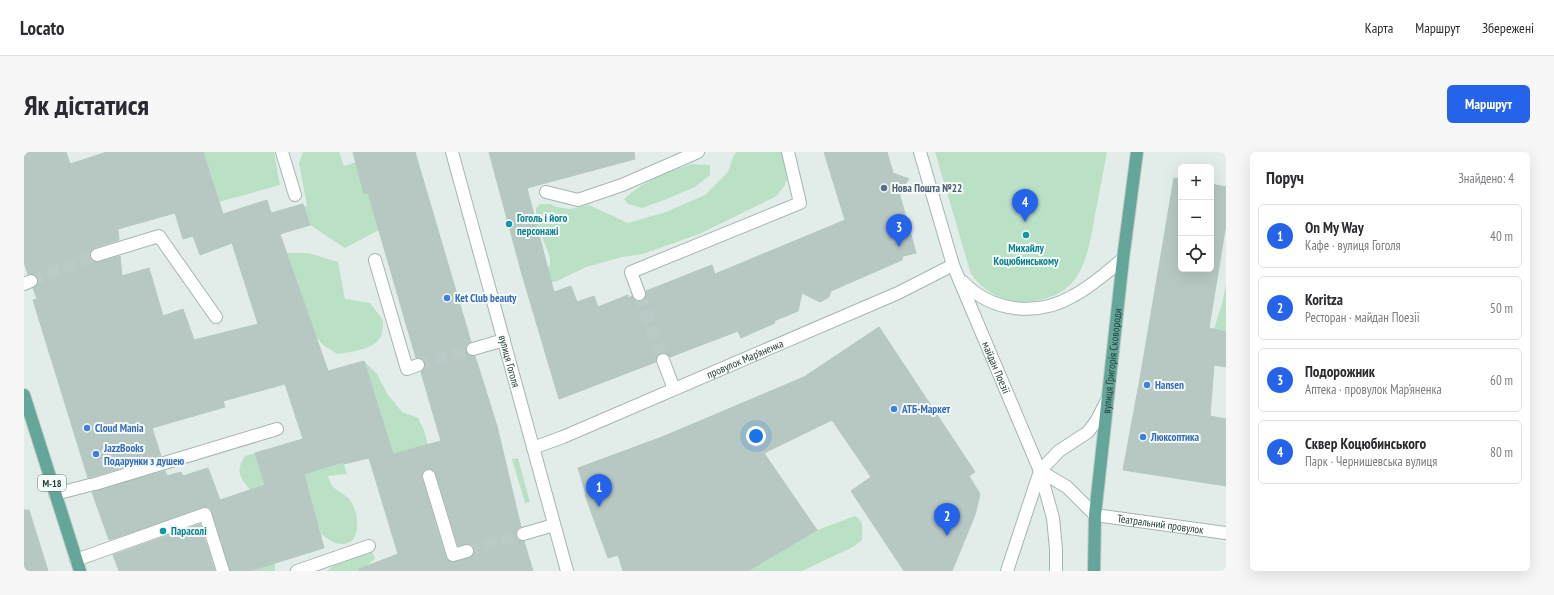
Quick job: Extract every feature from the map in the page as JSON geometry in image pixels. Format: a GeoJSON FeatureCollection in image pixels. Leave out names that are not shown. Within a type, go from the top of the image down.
{"type":"FeatureCollection","features":[{"type":"Feature","properties":{"kind":"main road","name":"вулиця Григорія Сковороди"},"geometry":{"type":"LineString","coordinates":[[1094,571],[1095,515],[1123,259],[1137,152]]}},
{"type":"Feature","properties":{"kind":"main road","name":"М-18"},"geometry":{"type":"LineString","coordinates":[[24,395],[78,565]]}},
{"type":"Feature","properties":{"kind":"street"},"geometry":{"type":"LineString","coordinates":[[282,152],[295,195]]}},
{"type":"Feature","properties":{"kind":"street","name":"вулиця Гоголя"},"geometry":{"type":"LineString","coordinates":[[452,152],[567,571]]}},
{"type":"Feature","properties":{"kind":"street"},"geometry":{"type":"LineString","coordinates":[[546,192],[578,200],[622,186],[698,152]]}},
{"type":"Feature","properties":{"kind":"street"},"geometry":{"type":"LineString","coordinates":[[639,294],[631,272],[800,203],[788,152]]}},
{"type":"Feature","properties":{"kind":"street","name":"майдан Поезії"},"geometry":{"type":"LineString","coordinates":[[920,152],[953,265],[1040,471],[1052,518],[1056,549],[1056,571]]}},
{"type":"Feature","properties":{"kind":"street"},"geometry":{"type":"LineString","coordinates":[[97,256],[159,236],[216,317]]}},
{"type":"Feature","properties":{"kind":"street"},"geometry":{"type":"LineString","coordinates":[[959,278],[971,291],[1000,306],[1022,309],[1044,307],[1072,297],[1096,282],[1123,259]]}},
{"type":"Feature","properties":{"kind":"street"},"geometry":{"type":"LineString","coordinates":[[375,260],[407,369],[418,365]]}},
{"type":"Feature","properties":{"kind":"street","name":"провулок Мар’яненка"},"geometry":{"type":"LineString","coordinates":[[533,448],[563,437],[898,293],[953,265]]}},
{"type":"Feature","properties":{"kind":"street"},"geometry":{"type":"LineString","coordinates":[[473,349],[504,340]]}},
{"type":"Feature","properties":{"kind":"street"},"geometry":{"type":"LineString","coordinates":[[663,360],[674,389]]}},
{"type":"Feature","properties":{"kind":"street"},"geometry":{"type":"LineString","coordinates":[[1007,571],[1040,471],[1059,451],[1088,432],[1097,420],[1107,400]]}},
{"type":"Feature","properties":{"kind":"street"},"geometry":{"type":"LineString","coordinates":[[55,494],[92,485],[277,429]]}},
{"type":"Feature","properties":{"kind":"street"},"geometry":{"type":"LineString","coordinates":[[1040,471],[1067,487],[1095,515]]}},
{"type":"Feature","properties":{"kind":"street"},"geometry":{"type":"LineString","coordinates":[[429,476],[454,554],[468,551]]}},
{"type":"Feature","properties":{"kind":"street"},"geometry":{"type":"LineString","coordinates":[[78,565],[205,514],[223,571]]}},
{"type":"Feature","properties":{"kind":"street","name":"Театральний провулок"},"geometry":{"type":"LineString","coordinates":[[1095,515],[1226,533]]}},
{"type":"Feature","properties":{"kind":"street"},"geometry":{"type":"LineString","coordinates":[[523,534],[554,525]]}},
{"type":"Feature","properties":{"kind":"street"},"geometry":{"type":"LineString","coordinates":[[298,571],[369,546]]}},
{"type":"Feature","properties":{"kind":"green space"},"geometry":{"type":"Polygon","coordinates":[[[203,152],[274,152],[280,185],[219,202],[203,152]]]}},
{"type":"Feature","properties":{"kind":"green space"},"geometry":{"type":"Polygon","coordinates":[[[303,152],[339,152],[344,166],[356,162],[364,194],[368,193],[379,230],[345,248],[310,225],[303,207],[307,205],[299,163],[303,152]]]}},
{"type":"Feature","properties":{"kind":"green space"},"geometry":{"type":"Polygon","coordinates":[[[736,152],[785,152],[788,176],[784,187],[775,197],[699,234],[643,254],[622,257],[586,267],[555,282],[546,282],[541,270],[550,266],[550,257],[536,222],[536,208],[540,204],[551,204],[556,207],[569,209],[589,205],[628,223],[666,212],[705,195],[728,172],[736,152]]]}},
{"type":"Feature","properties":{"kind":"green space"},"geometry":{"type":"Polygon","coordinates":[[[935,152],[1107,152],[1089,247],[1078,274],[1070,285],[1059,293],[1044,299],[1025,302],[1017,302],[1002,298],[988,291],[982,286],[971,274],[935,152]]]}},
{"type":"Feature","properties":{"kind":"green space"},"geometry":{"type":"Polygon","coordinates":[[[692,164],[710,165],[710,175],[695,187],[642,208],[628,204],[624,199],[648,182],[692,164]]]}},
{"type":"Feature","properties":{"kind":"green space"},"geometry":{"type":"Polygon","coordinates":[[[287,253],[308,253],[338,262],[345,299],[370,303],[383,320],[382,334],[378,341],[362,350],[337,354],[322,344],[315,335],[287,253]]]}},
{"type":"Feature","properties":{"kind":"green space"},"geometry":{"type":"Polygon","coordinates":[[[1226,284],[1226,332],[1217,331],[1214,329],[1222,304],[1226,284]]]}},
{"type":"Feature","properties":{"kind":"green space"},"geometry":{"type":"Polygon","coordinates":[[[364,361],[377,374],[388,395],[402,412],[418,418],[424,430],[428,445],[393,454],[364,361]]]}},
{"type":"Feature","properties":{"kind":"green space"},"geometry":{"type":"Polygon","coordinates":[[[255,453],[265,485],[250,490],[241,477],[240,466],[245,456],[255,453]]]}},
{"type":"Feature","properties":{"kind":"green space"},"geometry":{"type":"Polygon","coordinates":[[[518,458],[530,502],[525,503],[512,459],[518,458]]]}},
{"type":"Feature","properties":{"kind":"green space"},"geometry":{"type":"Polygon","coordinates":[[[343,462],[347,474],[328,476],[333,486],[347,497],[353,505],[357,529],[356,534],[349,543],[340,544],[321,534],[304,474],[343,462]]]}},
{"type":"Feature","properties":{"kind":"green space"},"geometry":{"type":"Polygon","coordinates":[[[855,516],[862,523],[862,540],[853,547],[802,571],[737,571],[764,562],[817,530],[855,516]]]}},
{"type":"Feature","properties":{"kind":"green space"},"geometry":{"type":"Polygon","coordinates":[[[372,551],[375,559],[360,571],[327,571],[333,566],[372,551]]]}},
{"type":"Feature","properties":{"kind":"green space"},"geometry":{"type":"Polygon","coordinates":[[[275,563],[275,571],[249,571],[275,563]]]}},
{"type":"Feature","properties":{"kind":"building"},"geometry":{"type":"Polygon","coordinates":[[[24,152],[66,152],[70,164],[107,152],[203,152],[223,214],[267,200],[271,213],[303,204],[310,225],[280,234],[328,371],[364,361],[393,454],[441,441],[421,372],[424,369],[425,363],[422,359],[416,358],[368,193],[364,194],[353,152],[415,152],[471,342],[466,347],[466,351],[471,356],[475,356],[497,426],[521,527],[516,532],[516,536],[518,540],[524,541],[533,571],[359,571],[359,569],[398,554],[369,458],[344,464],[343,462],[304,474],[324,548],[249,571],[230,571],[212,512],[210,508],[206,507],[109,540],[92,492],[165,471],[167,476],[181,472],[183,476],[208,468],[220,500],[265,485],[255,453],[303,439],[285,384],[223,401],[225,407],[152,428],[161,456],[88,478],[33,300],[37,299],[33,288],[37,285],[38,278],[35,275],[28,274],[24,262],[24,152]],[[175,213],[118,229],[119,240],[94,248],[90,253],[90,258],[92,261],[99,262],[120,256],[122,276],[149,268],[163,316],[183,309],[194,340],[258,324],[232,243],[200,255],[193,236],[183,239],[175,213]],[[426,469],[422,474],[422,478],[446,558],[452,562],[469,558],[474,553],[474,549],[468,544],[458,546],[436,474],[431,469],[426,469]]]}},
{"type":"Feature","properties":{"kind":"building"},"geometry":{"type":"Polygon","coordinates":[[[489,152],[634,152],[635,159],[527,188],[554,292],[571,286],[577,302],[594,296],[598,307],[628,295],[628,298],[632,296],[635,300],[641,301],[646,296],[646,291],[712,265],[715,274],[845,220],[824,152],[887,152],[893,173],[909,179],[899,192],[916,253],[903,256],[902,260],[831,291],[829,297],[820,302],[802,293],[798,311],[774,321],[775,323],[741,338],[738,331],[670,357],[667,354],[661,353],[657,356],[656,362],[559,399],[521,271],[489,152]]]}},
{"type":"Feature","properties":{"kind":"building"},"geometry":{"type":"Polygon","coordinates":[[[1174,178],[1178,179],[1178,272],[1214,272],[1214,185],[1226,187],[1226,224],[1209,328],[1226,332],[1226,367],[1214,365],[1210,416],[1226,419],[1226,486],[1123,470],[1174,178]]]}},
{"type":"Feature","properties":{"kind":"building"},"geometry":{"type":"Polygon","coordinates":[[[879,327],[975,472],[969,476],[980,494],[975,515],[952,571],[904,571],[851,491],[871,477],[832,420],[764,453],[817,530],[748,571],[623,571],[618,555],[608,558],[585,495],[586,494],[578,468],[662,437],[804,377],[879,327]]]}},
{"type":"Feature","properties":{"kind":"building"},"geometry":{"type":"Polygon","coordinates":[[[24,510],[29,510],[48,571],[24,571],[24,510]]]}},
{"type":"Feature","properties":{"kind":"building"},"geometry":{"type":"Polygon","coordinates":[[[200,524],[215,571],[119,571],[113,555],[200,524]]]}},
{"type":"Feature","properties":{"kind":"tunnel"},"geometry":{"type":"LineString","coordinates":[[31,281],[97,255]]}},
{"type":"Feature","properties":{"kind":"tunnel"},"geometry":{"type":"LineString","coordinates":[[639,294],[663,360]]}},
{"type":"Feature","properties":{"kind":"tunnel"},"geometry":{"type":"LineString","coordinates":[[418,365],[473,349]]}},
{"type":"Feature","properties":{"kind":"tunnel"},"geometry":{"type":"LineString","coordinates":[[467,551],[523,534]]}},
{"type":"Feature","properties":{"kind":"place","name":"Нова Пошта №22"},"geometry":{"type":"Point","coordinates":[884,188]}},
{"type":"Feature","properties":{"kind":"place","name":"Сквер Коцюбинського"},"geometry":{"type":"Point","coordinates":[1025,222]}},
{"type":"Feature","properties":{"kind":"place","name":"Гоголь і його персонажі"},"geometry":{"type":"Point","coordinates":[509,224]}},
{"type":"Feature","properties":{"kind":"place","name":"Михайлу Коцюбинському"},"geometry":{"type":"Point","coordinates":[1026,235]}},
{"type":"Feature","properties":{"kind":"place","name":"Подорожник"},"geometry":{"type":"Point","coordinates":[899,247]}},
{"type":"Feature","properties":{"kind":"place","name":"Ket Club beauty"},"geometry":{"type":"Point","coordinates":[447,298]}},
{"type":"Feature","properties":{"kind":"place","name":"Hansen"},"geometry":{"type":"Point","coordinates":[1147,385]}},
{"type":"Feature","properties":{"kind":"place","name":"АТБ-Маркет"},"geometry":{"type":"Point","coordinates":[894,409]}},
{"type":"Feature","properties":{"kind":"place","name":"Cloud Mania"},"geometry":{"type":"Point","coordinates":[87,428]}},
{"type":"Feature","properties":{"kind":"place","name":"Люксоптика"},"geometry":{"type":"Point","coordinates":[1143,437]}},
{"type":"Feature","properties":{"kind":"place","name":"JazzBooks Подарунки з душею"},"geometry":{"type":"Point","coordinates":[96,454]}},
{"type":"Feature","properties":{"kind":"place","name":"On My Way"},"geometry":{"type":"Point","coordinates":[599,507]}},
{"type":"Feature","properties":{"kind":"place","name":"Парасолі"},"geometry":{"type":"Point","coordinates":[163,531]}},
{"type":"Feature","properties":{"kind":"place","name":"Koritza"},"geometry":{"type":"Point","coordinates":[947,536]}}]}
